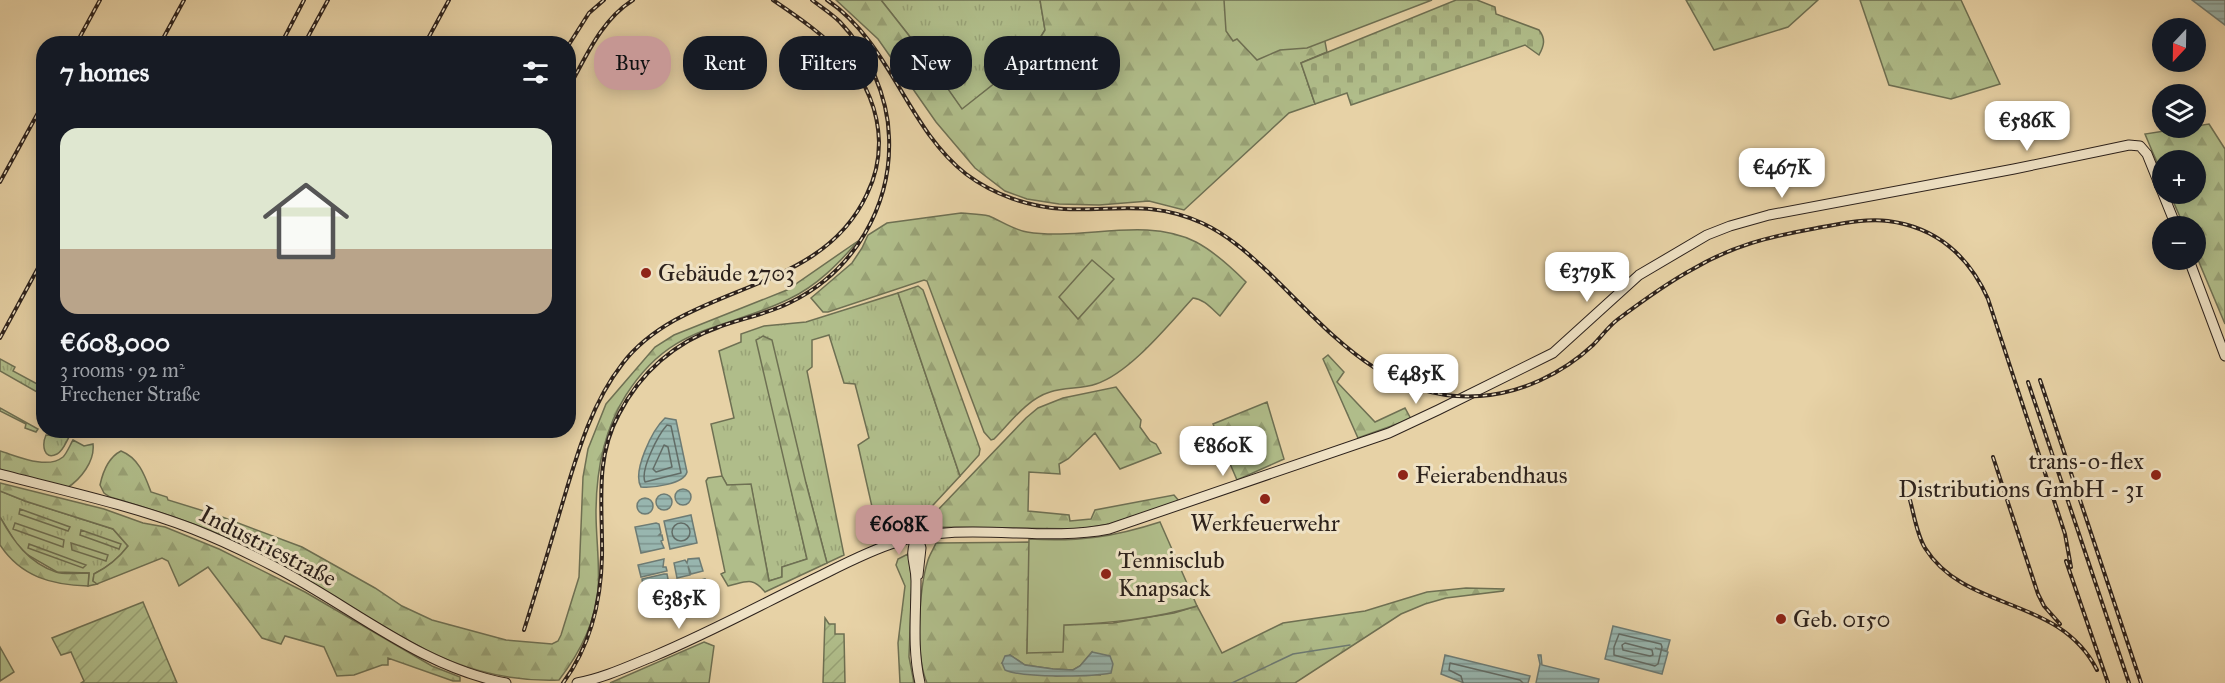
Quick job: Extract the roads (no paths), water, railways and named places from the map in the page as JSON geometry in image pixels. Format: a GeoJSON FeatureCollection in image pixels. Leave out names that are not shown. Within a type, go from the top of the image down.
{"type":"FeatureCollection","features":[{"type":"Feature","properties":{"kind":"main road"},"geometry":{"type":"LineString","coordinates":[[577,683],[621,670],[676,647],[861,556],[917,536],[966,531],[1076,533],[1109,529],[1389,433],[1553,353],[1639,275],[1730,225],[1769,215],[2014,169],[2128,144],[2140,147],[2147,154],[2172,216]]}},
{"type":"Feature","properties":{"kind":"main road"},"geometry":{"type":"LineString","coordinates":[[2193,270],[2225,356]]}},
{"type":"Feature","properties":{"kind":"main road","name":"Industriestraße"},"geometry":{"type":"LineString","coordinates":[[0,474],[132,508],[222,541],[298,579],[435,660],[464,672],[506,683]]}},
{"type":"Feature","properties":{"kind":"main road"},"geometry":{"type":"LineString","coordinates":[[917,536],[912,549],[916,578],[914,655],[920,683]]}},
{"type":"Feature","properties":{"kind":"water"},"geometry":{"type":"Polygon","coordinates":[[[2192,0],[2225,0],[2225,25],[2192,0]]]}},
{"type":"Feature","properties":{"kind":"water"},"geometry":{"type":"Polygon","coordinates":[[[665,418],[676,420],[687,472],[680,480],[674,482],[660,486],[641,487],[639,472],[641,462],[649,441],[665,418]]]}},
{"type":"Feature","properties":{"kind":"water"},"geometry":{"type":"Polygon","coordinates":[[[680,489],[686,489],[691,497],[689,503],[680,505],[675,500],[675,494],[680,489]]]}},
{"type":"Feature","properties":{"kind":"water"},"geometry":{"type":"Polygon","coordinates":[[[661,494],[667,494],[672,502],[670,508],[661,510],[656,505],[656,499],[661,494]]]}},
{"type":"Feature","properties":{"kind":"water"},"geometry":{"type":"Polygon","coordinates":[[[642,498],[648,498],[653,506],[651,512],[642,514],[637,509],[637,503],[642,498]]]}},
{"type":"Feature","properties":{"kind":"water"},"geometry":{"type":"Polygon","coordinates":[[[691,515],[697,543],[670,549],[664,521],[691,515]]]}},
{"type":"Feature","properties":{"kind":"water"},"geometry":{"type":"Polygon","coordinates":[[[659,524],[661,533],[659,535],[662,535],[663,540],[661,541],[664,548],[641,553],[635,527],[659,524]]]}},
{"type":"Feature","properties":{"kind":"water"},"geometry":{"type":"Polygon","coordinates":[[[699,558],[703,571],[691,574],[688,566],[690,575],[677,578],[674,563],[685,560],[687,563],[688,559],[699,558]]]}},
{"type":"Feature","properties":{"kind":"water"},"geometry":{"type":"Polygon","coordinates":[[[664,559],[663,567],[666,567],[667,571],[641,577],[638,565],[664,559]]]}},
{"type":"Feature","properties":{"kind":"water"},"geometry":{"type":"Polygon","coordinates":[[[667,574],[669,584],[644,592],[642,579],[667,574]]]}},
{"type":"Feature","properties":{"kind":"water"},"geometry":{"type":"Polygon","coordinates":[[[705,579],[708,593],[681,600],[678,585],[691,582],[692,584],[705,579]]]}},
{"type":"Feature","properties":{"kind":"water"},"geometry":{"type":"Polygon","coordinates":[[[1613,626],[1670,640],[1667,651],[1655,648],[1668,652],[1662,674],[1605,659],[1613,626]]]}},
{"type":"Feature","properties":{"kind":"water"},"geometry":{"type":"Polygon","coordinates":[[[1092,652],[1110,656],[1113,664],[1111,673],[1041,676],[1005,670],[1002,663],[1005,656],[1010,655],[1025,665],[1073,670],[1080,666],[1092,652]]]}},
{"type":"Feature","properties":{"kind":"water"},"geometry":{"type":"Polygon","coordinates":[[[1445,655],[1530,676],[1528,683],[1464,683],[1441,674],[1445,655]]]}},
{"type":"Feature","properties":{"kind":"water"},"geometry":{"type":"Polygon","coordinates":[[[1538,655],[1541,655],[1542,665],[1599,679],[1598,683],[1536,683],[1540,664],[1538,655]]]}},
{"type":"Feature","properties":{"kind":"waterway"},"geometry":{"type":"LineString","coordinates":[[1232,683],[1293,654],[1350,645]]}},
{"type":"Feature","properties":{"kind":"railway"},"geometry":{"type":"LineString","coordinates":[[80,36],[100,0]]}},
{"type":"Feature","properties":{"kind":"railway"},"geometry":{"type":"LineString","coordinates":[[164,36],[184,0]]}},
{"type":"Feature","properties":{"kind":"railway"},"geometry":{"type":"LineString","coordinates":[[285,36],[304,0]]}},
{"type":"Feature","properties":{"kind":"railway"},"geometry":{"type":"LineString","coordinates":[[308,36],[328,0]]}},
{"type":"Feature","properties":{"kind":"railway"},"geometry":{"type":"LineString","coordinates":[[429,36],[449,0]]}},
{"type":"Feature","properties":{"kind":"railway"},"geometry":{"type":"LineString","coordinates":[[574,36],[589,13],[604,0]]}},
{"type":"Feature","properties":{"kind":"railway"},"geometry":{"type":"LineString","coordinates":[[576,74],[603,29],[622,8],[633,0]]}},
{"type":"Feature","properties":{"kind":"railway"},"geometry":{"type":"LineString","coordinates":[[524,630],[585,433],[611,379],[623,363],[650,337],[681,317],[786,271],[818,252],[846,227],[870,188],[876,169],[879,142],[876,117],[869,95],[859,76],[829,42],[773,0]]}},
{"type":"Feature","properties":{"kind":"railway"},"geometry":{"type":"LineString","coordinates":[[563,683],[581,654],[597,606],[602,556],[601,484],[606,449],[619,414],[637,385],[660,361],[688,341],[719,327],[782,306],[813,289],[833,273],[850,254],[865,234],[876,211],[884,188],[888,163],[889,137],[885,106],[875,75],[859,47],[837,19],[812,0]]}},
{"type":"Feature","properties":{"kind":"railway"},"geometry":{"type":"LineString","coordinates":[[827,0],[849,18],[867,39],[928,133],[945,155],[966,174],[1000,194],[1038,206],[1064,209],[1150,209],[1167,211],[1202,223],[1221,233],[1246,252],[1314,318],[1362,359],[1388,376],[1416,388],[1446,395],[1480,396],[1511,391],[1554,373],[1581,355],[1614,323],[1654,293],[1683,274],[1736,248],[1780,235],[1859,221],[1888,221],[1921,230],[1936,237],[1961,257],[1988,299],[2065,534],[2071,567]]}},
{"type":"Feature","properties":{"kind":"railway"},"geometry":{"type":"LineString","coordinates":[[0,182],[36,117]]}},
{"type":"Feature","properties":{"kind":"railway"},"geometry":{"type":"LineString","coordinates":[[0,338],[36,272]]}},
{"type":"Feature","properties":{"kind":"railway"},"geometry":{"type":"LineString","coordinates":[[2040,380],[2141,683]]}},
{"type":"Feature","properties":{"kind":"railway"},"geometry":{"type":"LineString","coordinates":[[2028,382],[2129,683]]}},
{"type":"Feature","properties":{"kind":"railway"},"geometry":{"type":"LineString","coordinates":[[1993,457],[2038,594],[2044,606],[2060,624]]}},
{"type":"Feature","properties":{"kind":"railway"},"geometry":{"type":"LineString","coordinates":[[1910,500],[1922,543],[1943,569],[1964,584],[2060,628],[2080,646],[2097,670]]}},
{"type":"Feature","properties":{"kind":"railway"},"geometry":{"type":"LineString","coordinates":[[2066,561],[2108,683]]}},
{"type":"Feature","properties":{"kind":"place","name":"Gebäude 2703"},"geometry":{"type":"Point","coordinates":[646,273]}},
{"type":"Feature","properties":{"kind":"place","name":"Feierabendhaus"},"geometry":{"type":"Point","coordinates":[1403,475]}},
{"type":"Feature","properties":{"kind":"place","name":"trans-o-flex Distributions GmbH - 31"},"geometry":{"type":"Point","coordinates":[2156,475]}},
{"type":"Feature","properties":{"kind":"place","name":"Werkfeuerwehr"},"geometry":{"type":"Point","coordinates":[1265,499]}},
{"type":"Feature","properties":{"kind":"place","name":"Tennisclub Knapsack"},"geometry":{"type":"Point","coordinates":[1106,574]}},
{"type":"Feature","properties":{"kind":"place","name":"Geb. 0150"},"geometry":{"type":"Point","coordinates":[1781,619]}}]}
